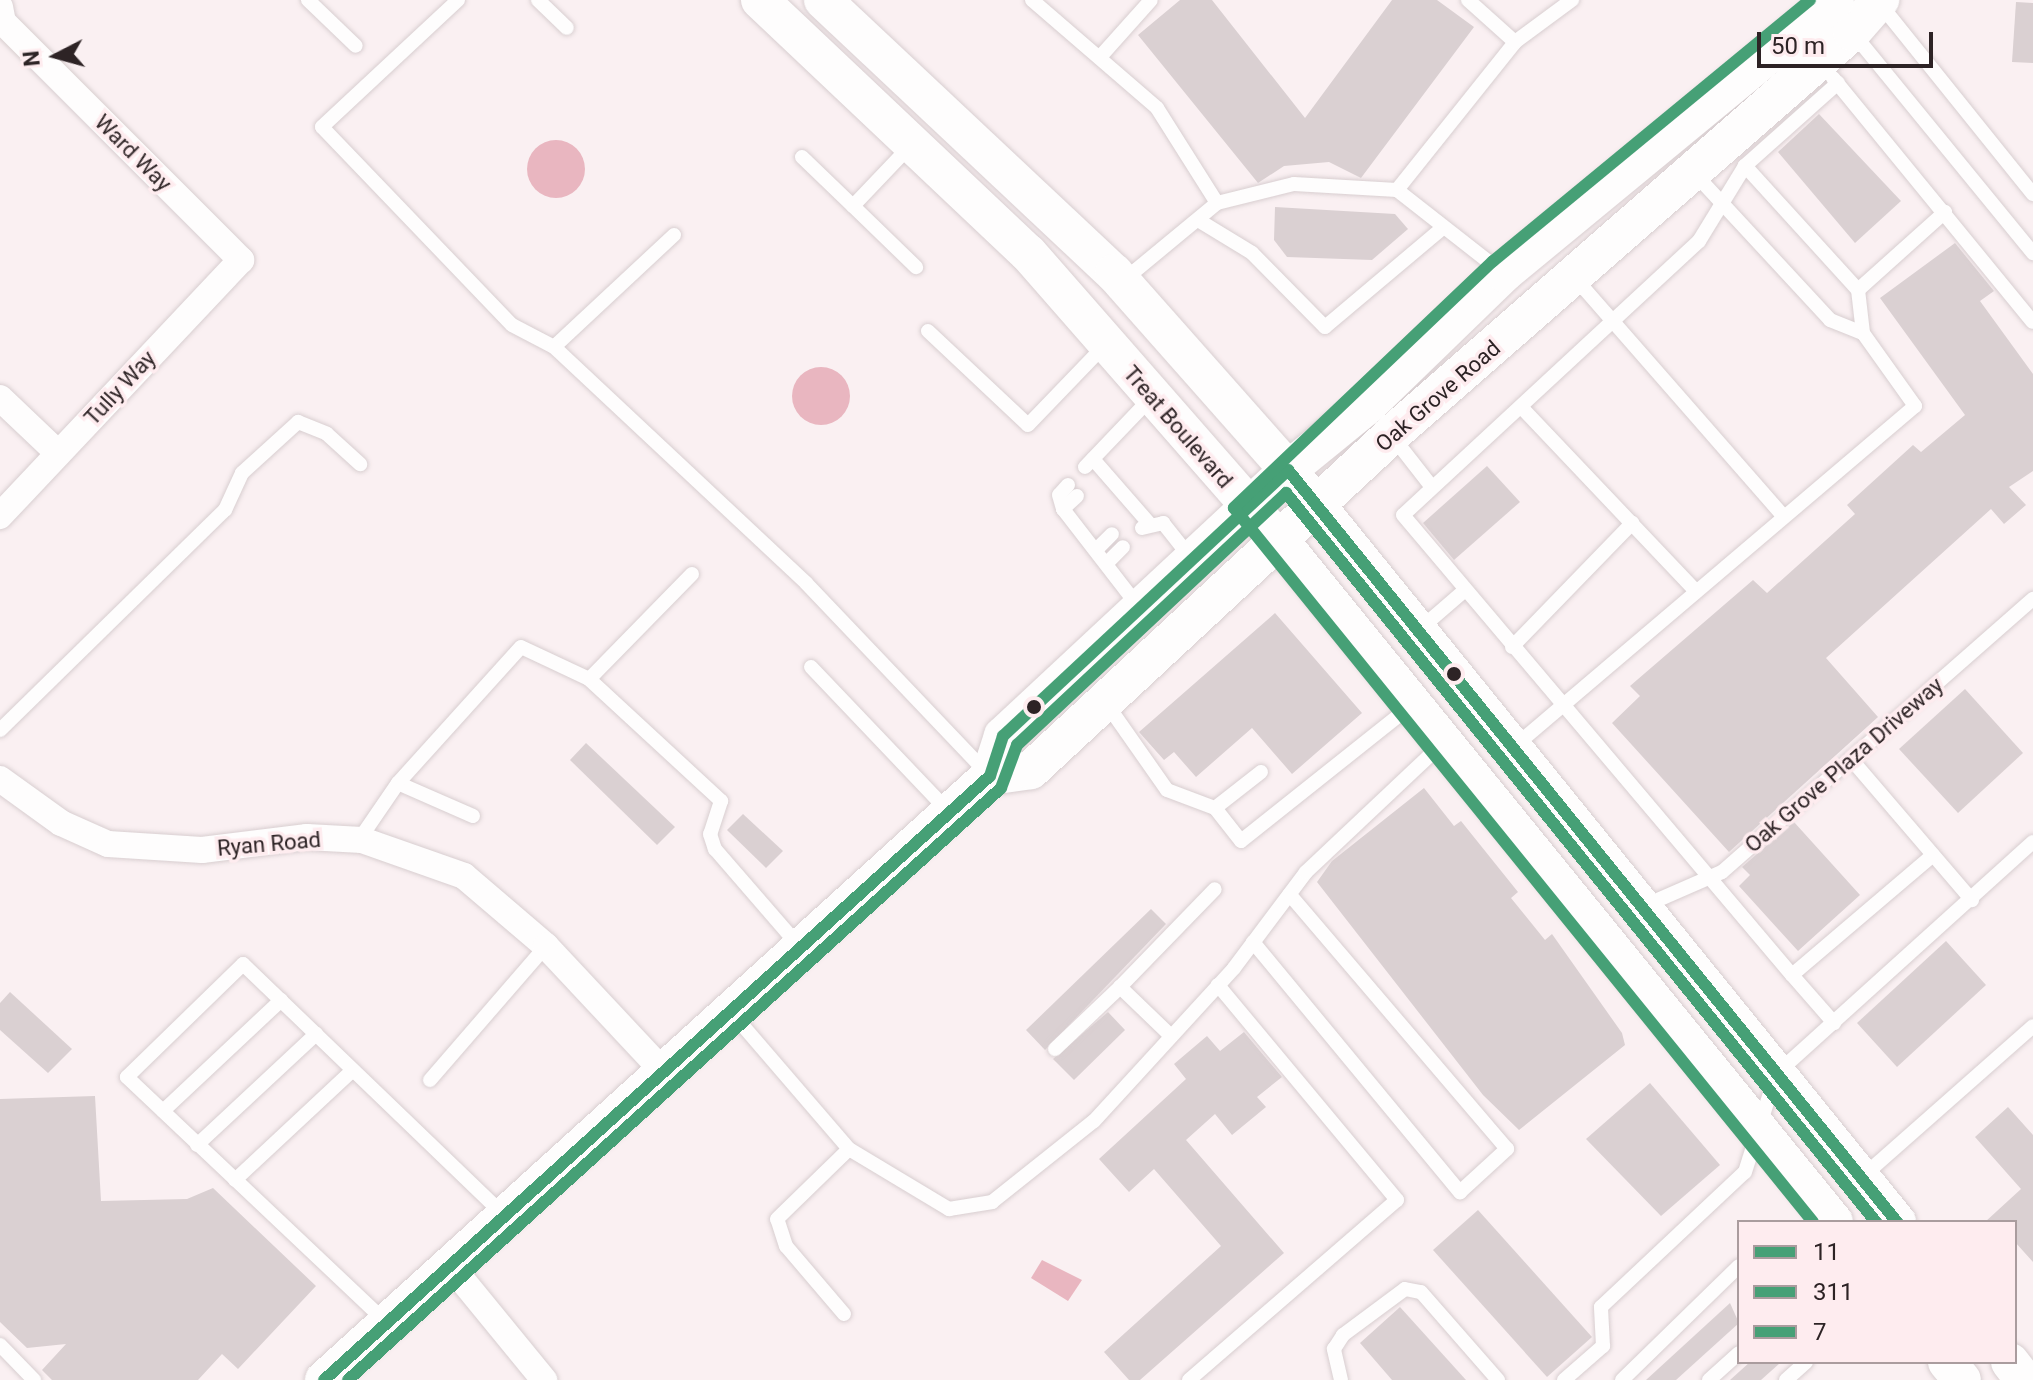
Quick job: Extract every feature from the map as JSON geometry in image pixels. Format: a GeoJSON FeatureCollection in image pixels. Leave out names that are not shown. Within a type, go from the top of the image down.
{"type":"FeatureCollection","features":[{"type":"Feature","properties":{"kind":"main road","name":"Treat Boulevard"},"geometry":{"type":"LineString","coordinates":[[760,0],[1028,253],[1282,543],[1832,1220]]}},
{"type":"Feature","properties":{"kind":"main road"},"geometry":{"type":"LineString","coordinates":[[823,0],[1121,282],[1288,470],[1895,1220]]}},
{"type":"Feature","properties":{"kind":"main road","name":"Oak Grove Road"},"geometry":{"type":"LineString","coordinates":[[990,776],[1031,770],[1282,543],[1391,435],[1575,278],[1692,171],[1828,71],[1861,6]]}},
{"type":"Feature","properties":{"kind":"main road","name":"Oak Grove Road"},"geometry":{"type":"LineString","coordinates":[[324,1380],[990,776],[1003,736],[1288,470],[1369,404],[1504,273],[1861,6]]}},
{"type":"Feature","properties":{"kind":"main road"},"geometry":{"type":"LineString","coordinates":[[1949,1364],[1962,1380]]}},
{"type":"Feature","properties":{"kind":"main road"},"geometry":{"type":"LineString","coordinates":[[2012,1364],[2024,1380]]}},
{"type":"Feature","properties":{"kind":"street","name":"Ward Way"},"geometry":{"type":"LineString","coordinates":[[0,7],[3,22],[241,260]]}},
{"type":"Feature","properties":{"kind":"street","name":"Tully Way"},"geometry":{"type":"LineString","coordinates":[[0,516],[241,260]]}},
{"type":"Feature","properties":{"kind":"street"},"geometry":{"type":"LineString","coordinates":[[0,398],[58,453]]}},
{"type":"Feature","properties":{"kind":"street","name":"Ryan Road"},"geometry":{"type":"LineString","coordinates":[[0,779],[61,823],[122,846],[202,850],[307,837],[359,840],[464,876],[546,946],[664,1072]]}},
{"type":"Feature","properties":{"kind":"street"},"geometry":{"type":"LineString","coordinates":[[450,1265],[544,1380]]}},
{"type":"Feature","properties":{"kind":"lane"},"geometry":{"type":"LineString","coordinates":[[308,0],[356,46]]}},
{"type":"Feature","properties":{"kind":"lane"},"geometry":{"type":"LineString","coordinates":[[458,0],[322,127],[512,325],[554,347],[806,583],[990,776]]}},
{"type":"Feature","properties":{"kind":"lane"},"geometry":{"type":"LineString","coordinates":[[538,0],[567,28]]}},
{"type":"Feature","properties":{"kind":"lane"},"geometry":{"type":"LineString","coordinates":[[1032,0],[1157,108],[1217,203]]}},
{"type":"Feature","properties":{"kind":"lane"},"geometry":{"type":"LineString","coordinates":[[1100,57],[1151,0]]}},
{"type":"Feature","properties":{"kind":"lane"},"geometry":{"type":"LineString","coordinates":[[1468,0],[1515,42]]}},
{"type":"Feature","properties":{"kind":"lane"},"geometry":{"type":"LineString","coordinates":[[1397,190],[1515,42],[1572,0]]}},
{"type":"Feature","properties":{"kind":"lane"},"geometry":{"type":"LineString","coordinates":[[1861,6],[2033,194]]}},
{"type":"Feature","properties":{"kind":"lane"},"geometry":{"type":"LineString","coordinates":[[1861,6],[2033,253]]}},
{"type":"Feature","properties":{"kind":"lane"},"geometry":{"type":"LineString","coordinates":[[1834,1023],[1706,880],[1403,515],[1431,486],[1524,410],[1725,206],[1745,166],[1828,71],[2033,322]]}},
{"type":"Feature","properties":{"kind":"lane"},"geometry":{"type":"LineString","coordinates":[[853,206],[913,144]]}},
{"type":"Feature","properties":{"kind":"lane"},"geometry":{"type":"LineString","coordinates":[[802,157],[916,267]]}},
{"type":"Feature","properties":{"kind":"lane"},"geometry":{"type":"LineString","coordinates":[[1511,749],[1915,406],[1863,333],[1858,290],[1745,166]]}},
{"type":"Feature","properties":{"kind":"lane"},"geometry":{"type":"LineString","coordinates":[[1692,171],[1830,320],[1863,333]]}},
{"type":"Feature","properties":{"kind":"lane"},"geometry":{"type":"LineString","coordinates":[[1121,282],[1217,203],[1294,184],[1397,190],[1440,230],[1504,273]]}},
{"type":"Feature","properties":{"kind":"lane"},"geometry":{"type":"LineString","coordinates":[[1858,290],[1945,212]]}},
{"type":"Feature","properties":{"kind":"lane"},"geometry":{"type":"LineString","coordinates":[[1198,220],[1252,253],[1325,327],[1440,230]]}},
{"type":"Feature","properties":{"kind":"lane"},"geometry":{"type":"LineString","coordinates":[[554,347],[674,235]]}},
{"type":"Feature","properties":{"kind":"lane"},"geometry":{"type":"LineString","coordinates":[[1575,278],[1784,517]]}},
{"type":"Feature","properties":{"kind":"lane"},"geometry":{"type":"LineString","coordinates":[[928,331],[1028,425],[1106,344]]}},
{"type":"Feature","properties":{"kind":"lane"},"geometry":{"type":"LineString","coordinates":[[1152,397],[1089,463],[1145,526],[1163,523],[1193,560]]}},
{"type":"Feature","properties":{"kind":"lane"},"geometry":{"type":"LineString","coordinates":[[1524,410],[1696,591]]}},
{"type":"Feature","properties":{"kind":"lane"},"geometry":{"type":"LineString","coordinates":[[0,730],[225,510],[242,473],[298,422],[327,434],[360,464]]}},
{"type":"Feature","properties":{"kind":"lane"},"geometry":{"type":"LineString","coordinates":[[1391,435],[1431,486]]}},
{"type":"Feature","properties":{"kind":"lane"},"geometry":{"type":"LineString","coordinates":[[1072,491],[1059,495],[1063,509],[1108,562],[1140,610]]}},
{"type":"Feature","properties":{"kind":"lane"},"geometry":{"type":"LineString","coordinates":[[1512,647],[1632,523]]}},
{"type":"Feature","properties":{"kind":"lane"},"geometry":{"type":"LineString","coordinates":[[1097,549],[1112,534]]}},
{"type":"Feature","properties":{"kind":"lane"},"geometry":{"type":"LineString","coordinates":[[1108,562],[1123,547]]}},
{"type":"Feature","properties":{"kind":"lane"},"geometry":{"type":"LineString","coordinates":[[589,679],[692,574]]}},
{"type":"Feature","properties":{"kind":"lane"},"geometry":{"type":"LineString","coordinates":[[1417,632],[1465,590]]}},
{"type":"Feature","properties":{"kind":"lane","name":"Oak Grove Plaza Driveway"},"geometry":{"type":"LineString","coordinates":[[1641,907],[1706,880],[1851,759],[2033,599]]}},
{"type":"Feature","properties":{"kind":"lane"},"geometry":{"type":"LineString","coordinates":[[359,840],[398,783],[521,647],[589,679],[721,801],[710,834],[715,849],[801,948]]}},
{"type":"Feature","properties":{"kind":"lane"},"geometry":{"type":"LineString","coordinates":[[811,667],[950,813]]}},
{"type":"Feature","properties":{"kind":"lane"},"geometry":{"type":"LineString","coordinates":[[1106,703],[1167,790],[1215,808],[1241,841],[1413,704]]}},
{"type":"Feature","properties":{"kind":"lane"},"geometry":{"type":"LineString","coordinates":[[732,1012],[849,1149],[949,1209],[992,1202],[1094,1121],[1218,985],[1289,894],[1444,742]]}},
{"type":"Feature","properties":{"kind":"lane"},"geometry":{"type":"LineString","coordinates":[[1851,759],[1972,900]]}},
{"type":"Feature","properties":{"kind":"lane"},"geometry":{"type":"LineString","coordinates":[[1215,808],[1261,772]]}},
{"type":"Feature","properties":{"kind":"lane"},"geometry":{"type":"LineString","coordinates":[[398,783],[473,816]]}},
{"type":"Feature","properties":{"kind":"lane"},"geometry":{"type":"LineString","coordinates":[[1564,1380],[1603,1346],[1601,1307],[1745,1172],[1755,1125],[1776,1074],[2033,842]]}},
{"type":"Feature","properties":{"kind":"lane"},"geometry":{"type":"LineString","coordinates":[[1792,975],[1933,855]]}},
{"type":"Feature","properties":{"kind":"lane"},"geometry":{"type":"LineString","coordinates":[[1055,1049],[1215,889]]}},
{"type":"Feature","properties":{"kind":"lane"},"geometry":{"type":"LineString","coordinates":[[1253,942],[1460,1192],[1507,1149],[1289,894]]}},
{"type":"Feature","properties":{"kind":"lane"},"geometry":{"type":"LineString","coordinates":[[430,1080],[546,946]]}},
{"type":"Feature","properties":{"kind":"lane"},"geometry":{"type":"LineString","coordinates":[[388,1323],[127,1077],[243,964],[505,1216]]}},
{"type":"Feature","properties":{"kind":"lane"},"geometry":{"type":"LineString","coordinates":[[1189,1380],[1397,1200],[1218,985]]}},
{"type":"Feature","properties":{"kind":"lane"},"geometry":{"type":"LineString","coordinates":[[1120,987],[1171,1036]]}},
{"type":"Feature","properties":{"kind":"lane"},"geometry":{"type":"LineString","coordinates":[[163,1111],[281,1000]]}},
{"type":"Feature","properties":{"kind":"lane"},"geometry":{"type":"LineString","coordinates":[[1861,1178],[2033,1026]]}},
{"type":"Feature","properties":{"kind":"lane"},"geometry":{"type":"LineString","coordinates":[[197,1145],[316,1034]]}},
{"type":"Feature","properties":{"kind":"lane"},"geometry":{"type":"LineString","coordinates":[[235,1180],[353,1070]]}},
{"type":"Feature","properties":{"kind":"lane"},"geometry":{"type":"LineString","coordinates":[[844,1314],[786,1246],[777,1219],[849,1149]]}},
{"type":"Feature","properties":{"kind":"lane"},"geometry":{"type":"LineString","coordinates":[[1622,1380],[1737,1268]]}},
{"type":"Feature","properties":{"kind":"lane"},"geometry":{"type":"LineString","coordinates":[[1341,1380],[1334,1363],[1343,1335],[1405,1289],[1421,1292],[1498,1380]]}},
{"type":"Feature","properties":{"kind":"lane"},"geometry":{"type":"LineString","coordinates":[[0,1345],[34,1380]]}},
{"type":"Feature","properties":{"kind":"lane"},"geometry":{"type":"LineString","coordinates":[[1709,1380],[1737,1355]]}},
{"type":"Feature","properties":{"kind":"lane"},"geometry":{"type":"LineString","coordinates":[[1786,1380],[1804,1364]]}},
{"type":"Feature","properties":{"kind":"shaded area"},"geometry":{"type":"Polygon","coordinates":[[[556,140],[577,148],[585,169],[577,190],[556,198],[535,190],[527,169],[535,148],[556,140]]]}},
{"type":"Feature","properties":{"kind":"shaded area"},"geometry":{"type":"Polygon","coordinates":[[[821,367],[842,375],[850,396],[842,417],[821,425],[800,417],[792,396],[800,375],[821,367]]]}},
{"type":"Feature","properties":{"kind":"shaded area"},"geometry":{"type":"Polygon","coordinates":[[[1042,1260],[1082,1280],[1068,1301],[1031,1278],[1042,1260]]]}},
{"type":"Feature","properties":{"kind":"building"},"geometry":{"type":"Polygon","coordinates":[[[1180,0],[1212,0],[1305,118],[1392,0],[1437,0],[1474,27],[1361,178],[1329,162],[1284,166],[1258,183],[1138,35],[1180,0]]]}},
{"type":"Feature","properties":{"kind":"building"},"geometry":{"type":"Polygon","coordinates":[[[2016,2],[2033,3],[2033,63],[2012,62],[2016,2]]]}},
{"type":"Feature","properties":{"kind":"building"},"geometry":{"type":"Polygon","coordinates":[[[1819,114],[1901,201],[1855,243],[1778,152],[1819,114]]]}},
{"type":"Feature","properties":{"kind":"building"},"geometry":{"type":"Polygon","coordinates":[[[1275,207],[1395,214],[1408,229],[1372,260],[1287,257],[1274,240],[1275,207]]]}},
{"type":"Feature","properties":{"kind":"building"},"geometry":{"type":"Polygon","coordinates":[[[1955,243],[1994,291],[1980,301],[2033,374],[2033,471],[2009,487],[2026,505],[2004,524],[1991,509],[1826,658],[1878,717],[1729,852],[1612,723],[1640,696],[1630,686],[1753,580],[1767,593],[1855,514],[1847,505],[1913,445],[1921,452],[1965,415],[1880,298],[1955,243]]]}},
{"type":"Feature","properties":{"kind":"building"},"geometry":{"type":"Polygon","coordinates":[[[1487,466],[1520,502],[1454,560],[1423,523],[1487,466]]]}},
{"type":"Feature","properties":{"kind":"building"},"geometry":{"type":"Polygon","coordinates":[[[1275,613],[1362,713],[1292,774],[1252,728],[1196,777],[1174,752],[1164,760],[1139,732],[1275,613]]]}},
{"type":"Feature","properties":{"kind":"building"},"geometry":{"type":"Polygon","coordinates":[[[1965,689],[2023,753],[1958,813],[1899,749],[1965,689]]]}},
{"type":"Feature","properties":{"kind":"building"},"geometry":{"type":"Polygon","coordinates":[[[586,743],[675,827],[657,845],[570,760],[586,743]]]}},
{"type":"Feature","properties":{"kind":"building"},"geometry":{"type":"Polygon","coordinates":[[[1424,788],[1454,826],[1461,821],[1518,892],[1511,898],[1545,940],[1552,934],[1622,1033],[1625,1045],[1519,1130],[1483,1095],[1317,882],[1332,861],[1424,788]]]}},
{"type":"Feature","properties":{"kind":"building"},"geometry":{"type":"Polygon","coordinates":[[[743,814],[783,851],[766,868],[727,830],[743,814]]]}},
{"type":"Feature","properties":{"kind":"building"},"geometry":{"type":"Polygon","coordinates":[[[1794,822],[1860,895],[1798,951],[1739,886],[1750,875],[1742,867],[1794,822]]]}},
{"type":"Feature","properties":{"kind":"building"},"geometry":{"type":"Polygon","coordinates":[[[1151,909],[1166,924],[1045,1050],[1026,1030],[1151,909]]]}},
{"type":"Feature","properties":{"kind":"building"},"geometry":{"type":"Polygon","coordinates":[[[1946,941],[1986,985],[1897,1067],[1857,1023],[1946,941]]]}},
{"type":"Feature","properties":{"kind":"building"},"geometry":{"type":"Polygon","coordinates":[[[10,992],[72,1049],[48,1073],[0,1030],[0,1003],[10,992]]]}},
{"type":"Feature","properties":{"kind":"building"},"geometry":{"type":"Polygon","coordinates":[[[1108,1012],[1125,1030],[1074,1080],[1053,1059],[1108,1012]]]}},
{"type":"Feature","properties":{"kind":"building"},"geometry":{"type":"Polygon","coordinates":[[[1244,1032],[1282,1077],[1257,1097],[1266,1107],[1232,1135],[1215,1114],[1186,1140],[1284,1253],[1140,1380],[1129,1380],[1104,1352],[1221,1246],[1154,1169],[1129,1192],[1099,1159],[1186,1079],[1174,1064],[1207,1036],[1220,1051],[1244,1032]]]}},
{"type":"Feature","properties":{"kind":"building"},"geometry":{"type":"Polygon","coordinates":[[[1650,1083],[1720,1165],[1661,1216],[1586,1139],[1650,1083]]]}},
{"type":"Feature","properties":{"kind":"building"},"geometry":{"type":"Polygon","coordinates":[[[95,1096],[101,1201],[187,1199],[213,1188],[316,1286],[238,1369],[222,1354],[198,1380],[52,1380],[42,1370],[66,1344],[27,1348],[0,1322],[0,1099],[95,1096]]]}},
{"type":"Feature","properties":{"kind":"building"},"geometry":{"type":"Polygon","coordinates":[[[2008,1107],[2033,1135],[2033,1262],[2017,1244],[2017,1220],[1987,1220],[2021,1189],[1975,1137],[2008,1107]]]}},
{"type":"Feature","properties":{"kind":"building"},"geometry":{"type":"Polygon","coordinates":[[[1478,1210],[1592,1337],[1547,1377],[1433,1250],[1478,1210]]]}},
{"type":"Feature","properties":{"kind":"building"},"geometry":{"type":"Polygon","coordinates":[[[1730,1303],[1737,1325],[1676,1380],[1646,1380],[1730,1303]]]}},
{"type":"Feature","properties":{"kind":"building"},"geometry":{"type":"Polygon","coordinates":[[[1400,1307],[1466,1380],[1392,1380],[1360,1343],[1400,1307]]]}},
{"type":"Feature","properties":{"kind":"building"},"geometry":{"type":"Polygon","coordinates":[[[1748,1364],[1779,1364],[1761,1380],[1730,1380],[1748,1364]]]}},
{"type":"Feature","properties":{"kind":"transit line","name":"7"},"geometry":{"type":"LineString","coordinates":[[1810,0],[1493,261],[1234,508],[1811,1220]]}},
{"type":"Feature","properties":{"kind":"transit line","name":"11"},"geometry":{"type":"LineString","coordinates":[[324,1380],[990,776],[1003,736],[1288,470],[1895,1220]]}},
{"type":"Feature","properties":{"kind":"transit line","name":"311"},"geometry":{"type":"LineString","coordinates":[[348,1380],[1001,788],[1017,745],[1286,493],[1874,1220]]}}]}
